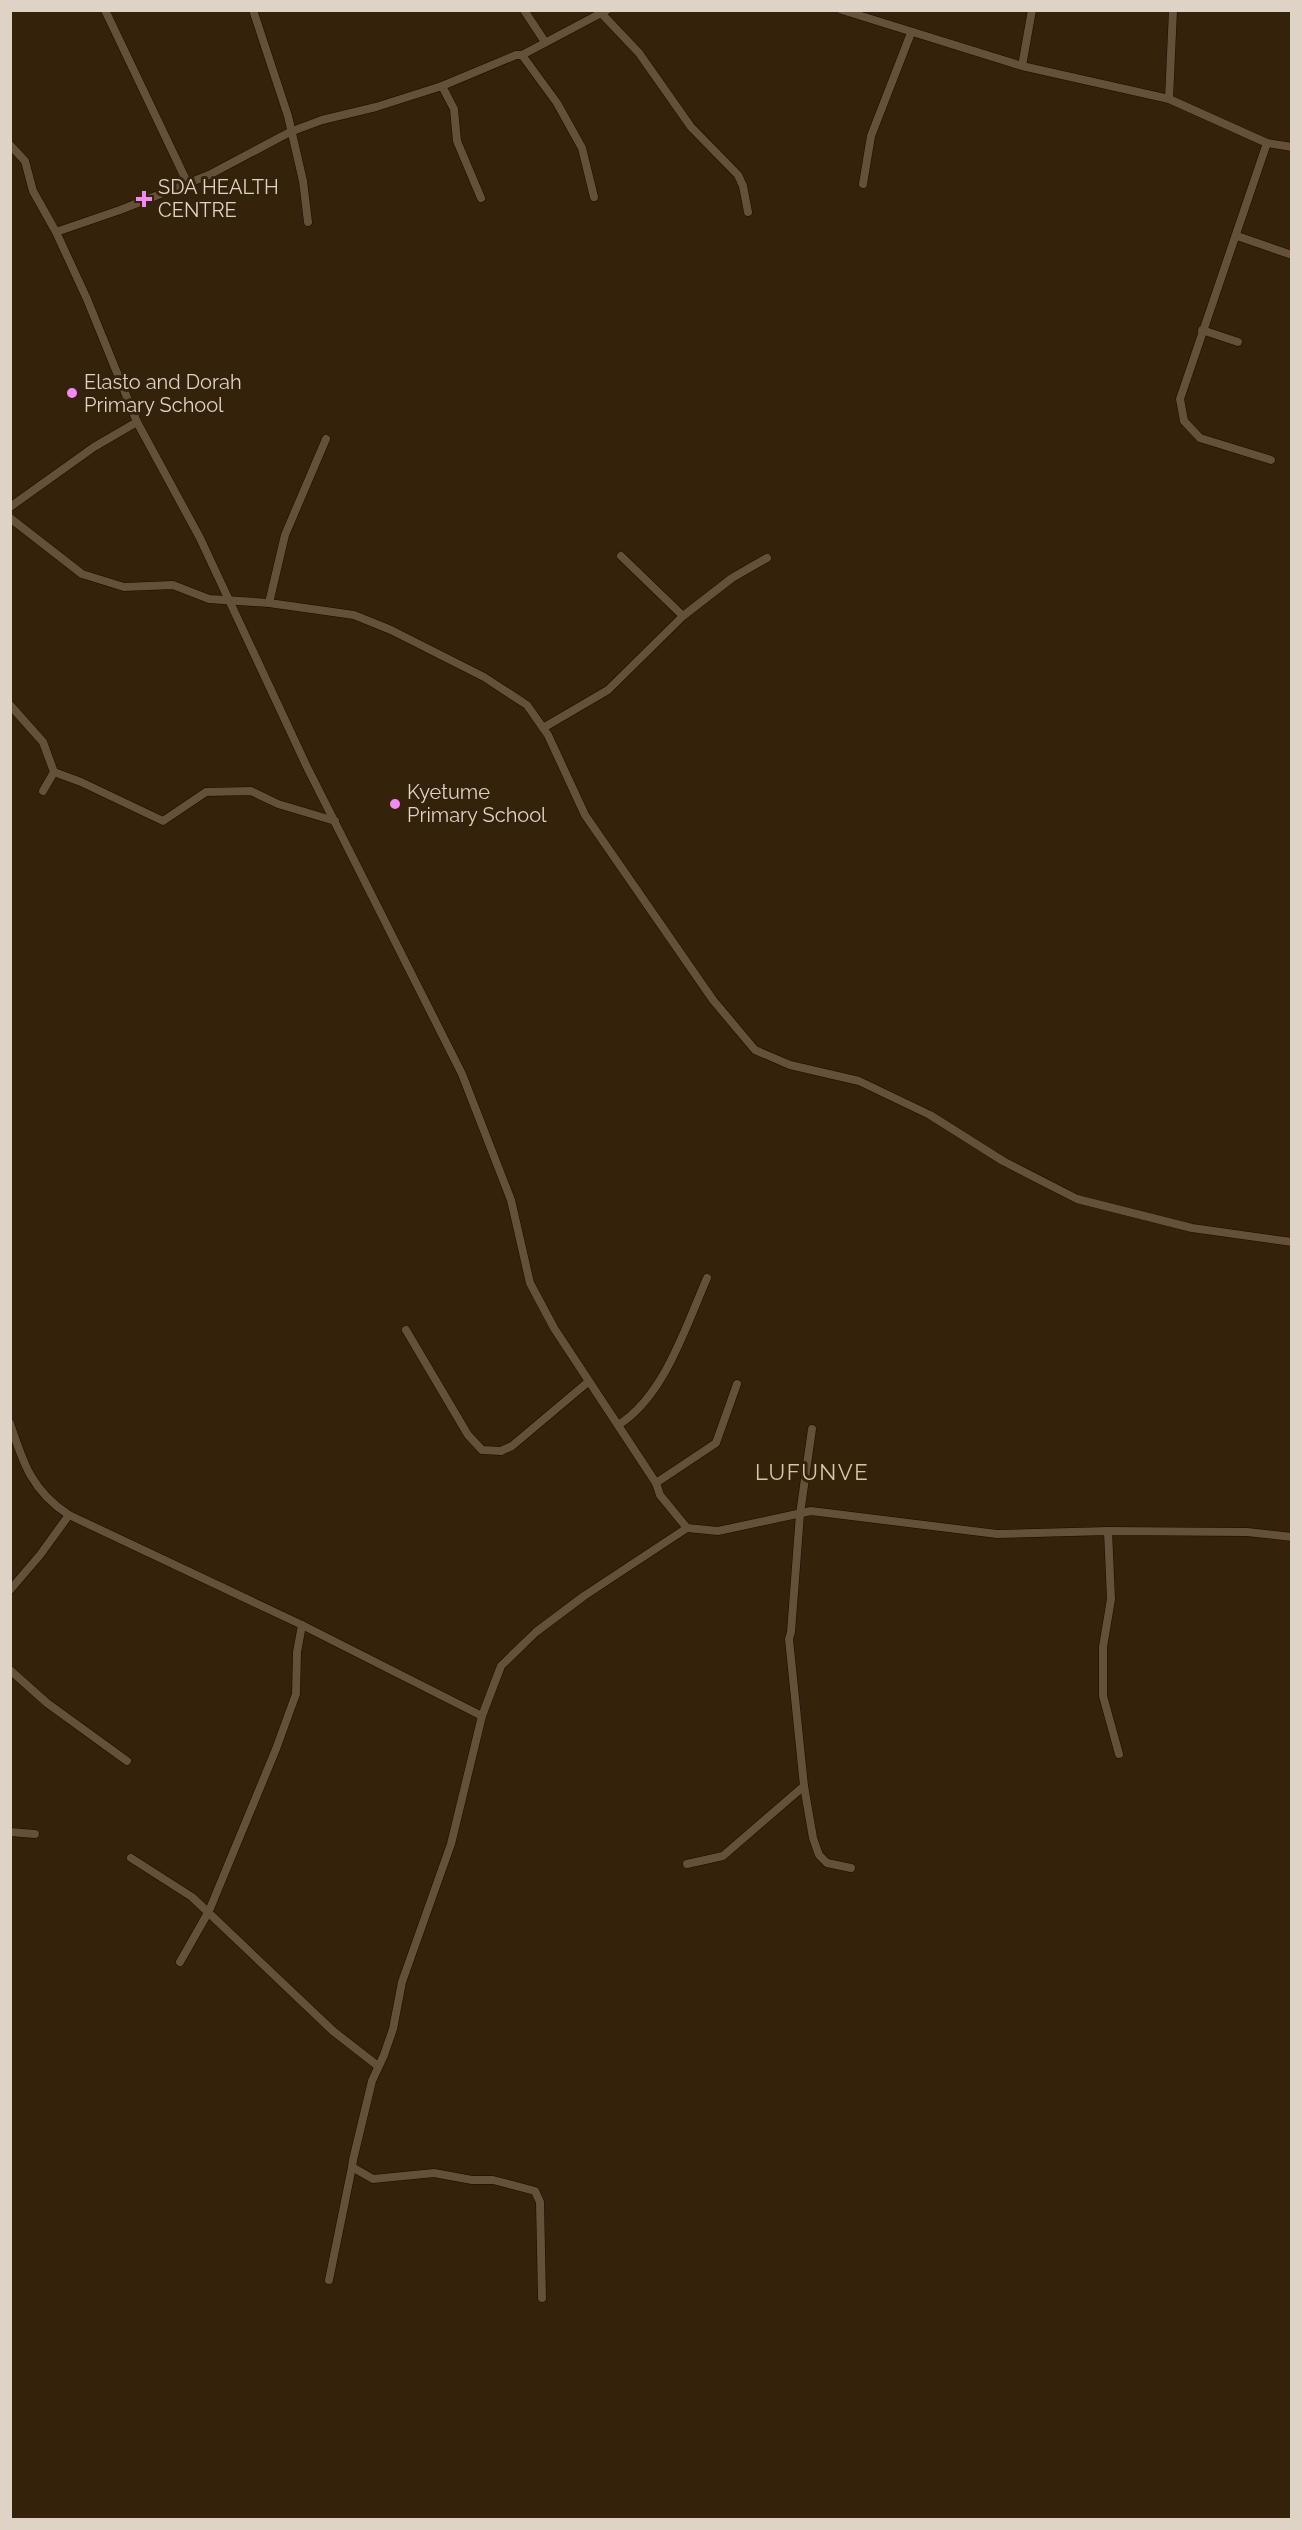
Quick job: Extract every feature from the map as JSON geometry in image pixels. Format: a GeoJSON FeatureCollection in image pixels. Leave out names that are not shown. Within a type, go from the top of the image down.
{"type":"FeatureCollection","features":[{"type":"Feature","properties":{"kind":"street"},"geometry":{"type":"LineString","coordinates":[[105,10],[188,183]]}},
{"type":"Feature","properties":{"kind":"street"},"geometry":{"type":"LineString","coordinates":[[253,10],[285,106],[303,181],[308,222]]}},
{"type":"Feature","properties":{"kind":"street"},"geometry":{"type":"LineString","coordinates":[[524,10],[544,42]]}},
{"type":"Feature","properties":{"kind":"street"},"geometry":{"type":"LineString","coordinates":[[842,10],[1022,66],[1169,99],[1267,143],[1292,147]]}},
{"type":"Feature","properties":{"kind":"street"},"geometry":{"type":"LineString","coordinates":[[1022,66],[1032,10]]}},
{"type":"Feature","properties":{"kind":"street"},"geometry":{"type":"LineString","coordinates":[[1169,99],[1173,10]]}},
{"type":"Feature","properties":{"kind":"street"},"geometry":{"type":"LineString","coordinates":[[56,232],[209,175],[290,132],[322,120],[376,107],[442,86],[516,54],[522,55],[604,12],[639,53],[691,127],[738,175],[743,186],[748,212]]}},
{"type":"Feature","properties":{"kind":"street"},"geometry":{"type":"LineString","coordinates":[[863,184],[871,136],[911,33]]}},
{"type":"Feature","properties":{"kind":"street"},"geometry":{"type":"LineString","coordinates":[[522,55],[557,103],[582,148],[594,197]]}},
{"type":"Feature","properties":{"kind":"street"},"geometry":{"type":"LineString","coordinates":[[442,86],[453,109],[457,141],[481,198]]}},
{"type":"Feature","properties":{"kind":"street"},"geometry":{"type":"LineString","coordinates":[[1267,143],[1180,399],[1184,421],[1200,438],[1271,460]]}},
{"type":"Feature","properties":{"kind":"street"},"geometry":{"type":"LineString","coordinates":[[10,145],[25,161],[33,191],[56,232],[87,298],[137,422],[200,538],[335,821],[462,1074],[511,1200],[530,1283],[554,1328],[656,1483],[660,1495],[687,1528]]}},
{"type":"Feature","properties":{"kind":"street"},"geometry":{"type":"LineString","coordinates":[[1237,236],[1292,255]]}},
{"type":"Feature","properties":{"kind":"street"},"geometry":{"type":"LineString","coordinates":[[1202,330],[1238,342]]}},
{"type":"Feature","properties":{"kind":"street"},"geometry":{"type":"LineString","coordinates":[[10,507],[94,447],[137,422]]}},
{"type":"Feature","properties":{"kind":"street"},"geometry":{"type":"LineString","coordinates":[[269,603],[285,535],[326,439]]}},
{"type":"Feature","properties":{"kind":"street"},"geometry":{"type":"LineString","coordinates":[[10,518],[82,574],[124,587],[173,585],[209,599],[269,603],[354,615],[391,630],[484,676],[527,705],[543,728],[585,815],[713,1000],[755,1050],[790,1065],[860,1081],[930,1115],[1003,1161],[1077,1199],[1192,1228],[1292,1242]]}},
{"type":"Feature","properties":{"kind":"street"},"geometry":{"type":"LineString","coordinates":[[621,556],[683,616]]}},
{"type":"Feature","properties":{"kind":"street"},"geometry":{"type":"LineString","coordinates":[[543,728],[608,690],[683,616],[732,578],[767,558]]}},
{"type":"Feature","properties":{"kind":"street"},"geometry":{"type":"LineString","coordinates":[[10,705],[43,742],[54,772],[43,792]]}},
{"type":"Feature","properties":{"kind":"street"},"geometry":{"type":"LineString","coordinates":[[54,772],[81,782],[162,821],[206,792],[251,790],[278,804],[335,821]]}},
{"type":"Feature","properties":{"kind":"street"},"geometry":{"type":"LineString","coordinates":[[618,1425],[640,1409],[654,1390],[672,1357],[707,1278]]}},
{"type":"Feature","properties":{"kind":"street"},"geometry":{"type":"LineString","coordinates":[[406,1330],[468,1435],[482,1450],[501,1451],[512,1446],[588,1382]]}},
{"type":"Feature","properties":{"kind":"street"},"geometry":{"type":"LineString","coordinates":[[656,1483],[716,1443],[737,1384]]}},
{"type":"Feature","properties":{"kind":"street"},"geometry":{"type":"LineString","coordinates":[[10,1423],[31,1479],[44,1496],[69,1515],[302,1625],[482,1716]]}},
{"type":"Feature","properties":{"kind":"street"},"geometry":{"type":"LineString","coordinates":[[812,1429],[800,1514],[789,1639],[804,1786],[813,1838],[819,1855],[827,1863],[851,1868]]}},
{"type":"Feature","properties":{"kind":"street"},"geometry":{"type":"LineString","coordinates":[[329,2280],[372,2081],[393,2029],[402,1982],[451,1844],[482,1716],[501,1666],[536,1632],[584,1596],[687,1528],[718,1531],[811,1511],[997,1534],[1247,1532],[1292,1537]]}},
{"type":"Feature","properties":{"kind":"street"},"geometry":{"type":"LineString","coordinates":[[10,1590],[40,1555],[69,1515]]}},
{"type":"Feature","properties":{"kind":"street"},"geometry":{"type":"LineString","coordinates":[[1108,1532],[1111,1599],[1103,1647],[1103,1696],[1119,1754]]}},
{"type":"Feature","properties":{"kind":"street"},"geometry":{"type":"LineString","coordinates":[[180,1962],[209,1911],[276,1749],[296,1694],[297,1652],[302,1625]]}},
{"type":"Feature","properties":{"kind":"street"},"geometry":{"type":"LineString","coordinates":[[10,1670],[47,1703],[127,1761]]}},
{"type":"Feature","properties":{"kind":"street"},"geometry":{"type":"LineString","coordinates":[[687,1864],[723,1856],[804,1786]]}},
{"type":"Feature","properties":{"kind":"street"},"geometry":{"type":"LineString","coordinates":[[10,1832],[35,1834]]}},
{"type":"Feature","properties":{"kind":"street"},"geometry":{"type":"LineString","coordinates":[[131,1858],[174,1883],[209,1911],[333,2031],[378,2066]]}},
{"type":"Feature","properties":{"kind":"street"},"geometry":{"type":"LineString","coordinates":[[352,2167],[373,2179],[434,2173],[472,2180],[493,2180],[535,2191],[540,2202],[542,2298]]}},
{"type":"Feature","properties":{"kind":"place","name":"SDA HEALTH CENTRE"},"geometry":{"type":"Point","coordinates":[144,199]}},
{"type":"Feature","properties":{"kind":"place","name":"Elasto and Dorah Primary School"},"geometry":{"type":"Point","coordinates":[72,393]}},
{"type":"Feature","properties":{"kind":"place","name":"Kyetume Primary School"},"geometry":{"type":"Point","coordinates":[395,804]}},
{"type":"Feature","properties":{"kind":"district","name":"LUFUNVE"},"geometry":{"type":"Point","coordinates":[812,1472]}}]}
